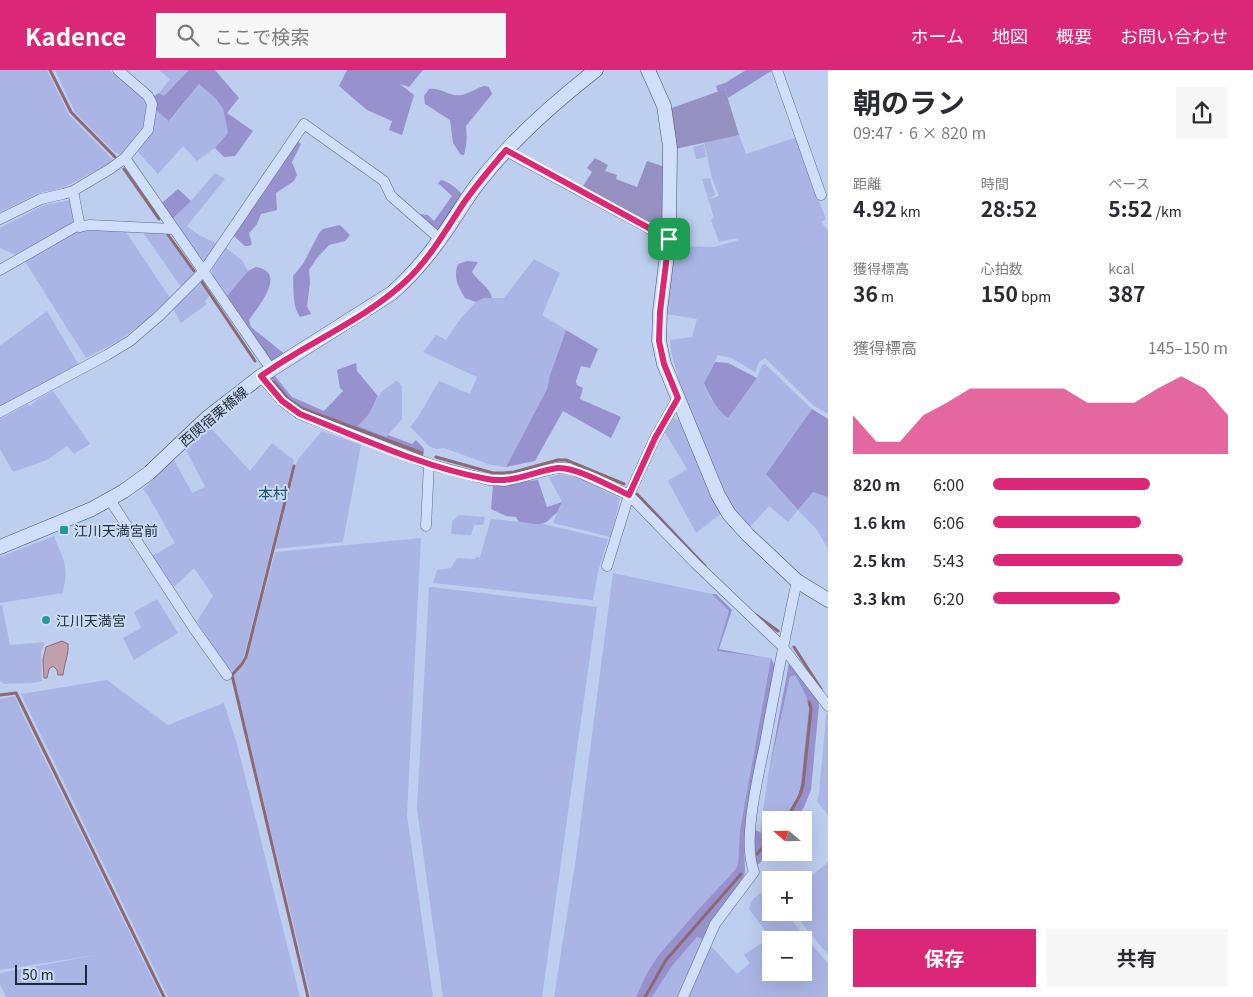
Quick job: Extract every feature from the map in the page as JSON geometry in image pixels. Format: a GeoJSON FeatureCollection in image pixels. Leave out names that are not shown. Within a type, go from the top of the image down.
{"type":"FeatureCollection","features":[{"type":"Feature","properties":{"kind":"main road","name":"西関宿栗橋線"},"geometry":{"type":"LineString","coordinates":[[0,547],[110,500],[148,473],[207,418],[266,372],[392,293],[408,279],[440,239],[482,178],[506,150],[542,114],[596,70]]}},
{"type":"Feature","properties":{"kind":"main road"},"geometry":{"type":"LineString","coordinates":[[648,70],[664,106],[670,147],[669,239],[660,312],[659,341],[664,364],[718,495],[729,514],[797,582],[828,600]]}},
{"type":"Feature","properties":{"kind":"street"},"geometry":{"type":"LineString","coordinates":[[0,219],[41,199],[72,190],[110,169],[125,158],[148,130],[152,104],[148,96],[118,70]]}},
{"type":"Feature","properties":{"kind":"street"},"geometry":{"type":"LineString","coordinates":[[777,70],[821,195]]}},
{"type":"Feature","properties":{"kind":"street"},"geometry":{"type":"LineString","coordinates":[[0,412],[107,355],[130,340],[159,316],[204,272],[304,124],[384,181],[391,196],[440,239]]}},
{"type":"Feature","properties":{"kind":"street"},"geometry":{"type":"LineString","coordinates":[[506,150],[669,239]]}},
{"type":"Feature","properties":{"kind":"street"},"geometry":{"type":"LineString","coordinates":[[125,158],[204,272],[282,401],[300,414],[429,464],[489,480],[505,481],[557,468],[569,468],[629,495],[695,563],[782,646],[828,706]]}},
{"type":"Feature","properties":{"kind":"street"},"geometry":{"type":"LineString","coordinates":[[72,190],[80,227]]}},
{"type":"Feature","properties":{"kind":"street"},"geometry":{"type":"LineString","coordinates":[[0,270],[75,227],[90,225],[173,228]]}},
{"type":"Feature","properties":{"kind":"street"},"geometry":{"type":"LineString","coordinates":[[607,566],[629,495],[655,438],[678,398]]}},
{"type":"Feature","properties":{"kind":"street"},"geometry":{"type":"LineString","coordinates":[[426,526],[429,464]]}},
{"type":"Feature","properties":{"kind":"street"},"geometry":{"type":"LineString","coordinates":[[110,500],[228,675]]}},
{"type":"Feature","properties":{"kind":"street"},"geometry":{"type":"LineString","coordinates":[[683,997],[715,924],[754,872],[750,862],[750,836],[760,768],[782,646],[797,582]]}},
{"type":"Feature","properties":{"kind":"shaded area"},"geometry":{"type":"Polygon","coordinates":[[[0,70],[47,70],[69,115],[114,161],[63,188],[39,193],[0,212],[0,70]]]}},
{"type":"Feature","properties":{"kind":"shaded area"},"geometry":{"type":"Polygon","coordinates":[[[55,70],[109,70],[143,98],[148,107],[146,123],[122,155],[114,152],[75,112],[55,70]]]}},
{"type":"Feature","properties":{"kind":"shaded area"},"geometry":{"type":"Polygon","coordinates":[[[160,70],[189,70],[164,97],[159,93],[170,79],[160,70]]]}},
{"type":"Feature","properties":{"kind":"shaded area"},"geometry":{"type":"Polygon","coordinates":[[[189,70],[215,70],[239,98],[227,113],[253,131],[235,156],[224,157],[215,148],[228,133],[223,109],[216,99],[199,84],[169,121],[157,111],[154,96],[159,93],[164,96],[189,70]]]}},
{"type":"Feature","properties":{"kind":"shaded area"},"geometry":{"type":"Polygon","coordinates":[[[347,70],[423,70],[409,87],[400,84],[414,95],[402,135],[389,130],[392,121],[367,110],[339,86],[347,70]]]}},
{"type":"Feature","properties":{"kind":"shaded area"},"geometry":{"type":"Polygon","coordinates":[[[746,70],[773,70],[728,98],[725,89],[718,92],[716,86],[725,83],[746,70]]]}},
{"type":"Feature","properties":{"kind":"shaded area"},"geometry":{"type":"Polygon","coordinates":[[[199,84],[216,99],[223,109],[228,133],[215,148],[197,161],[183,146],[158,174],[138,152],[154,124],[157,111],[170,121],[199,84]]]}},
{"type":"Feature","properties":{"kind":"shaded area"},"geometry":{"type":"Polygon","coordinates":[[[484,86],[489,87],[492,94],[466,126],[466,148],[464,155],[461,155],[453,143],[450,120],[425,104],[424,96],[429,89],[461,95],[484,86]]]}},
{"type":"Feature","properties":{"kind":"shaded area"},"geometry":{"type":"Polygon","coordinates":[[[725,89],[739,135],[675,149],[669,109],[725,89]]]}},
{"type":"Feature","properties":{"kind":"shaded area"},"geometry":{"type":"Polygon","coordinates":[[[739,135],[746,154],[797,137],[826,219],[821,222],[828,230],[828,414],[814,406],[765,358],[759,362],[755,372],[731,358],[718,355],[704,383],[710,398],[728,418],[757,378],[762,365],[765,364],[812,409],[766,474],[798,510],[788,522],[769,506],[750,527],[741,519],[742,517],[723,490],[680,385],[671,351],[670,340],[692,337],[697,319],[667,314],[673,246],[715,247],[739,240],[737,238],[719,242],[711,220],[714,218],[702,179],[710,178],[715,195],[709,199],[719,196],[712,178],[704,142],[739,135]]]}},
{"type":"Feature","properties":{"kind":"shaded area"},"geometry":{"type":"Polygon","coordinates":[[[297,141],[301,144],[292,162],[297,175],[294,181],[276,193],[277,210],[261,214],[257,224],[249,233],[252,244],[245,246],[234,236],[297,141]]]}},
{"type":"Feature","properties":{"kind":"shaded area"},"geometry":{"type":"Polygon","coordinates":[[[704,144],[706,157],[696,159],[693,147],[704,144]]]}},
{"type":"Feature","properties":{"kind":"shaded area"},"geometry":{"type":"Polygon","coordinates":[[[595,158],[608,165],[605,171],[617,175],[616,179],[637,187],[647,161],[665,167],[662,229],[659,230],[581,189],[592,172],[587,168],[595,158]]]}},
{"type":"Feature","properties":{"kind":"shaded area"},"geometry":{"type":"Polygon","coordinates":[[[215,173],[225,179],[187,226],[199,235],[218,244],[206,263],[202,263],[172,219],[191,201],[215,173]]]}},
{"type":"Feature","properties":{"kind":"shaded area"},"geometry":{"type":"Polygon","coordinates":[[[441,180],[451,184],[464,196],[441,230],[434,229],[418,214],[428,215],[434,221],[452,196],[438,183],[441,180]]]}},
{"type":"Feature","properties":{"kind":"shaded area"},"geometry":{"type":"Polygon","coordinates":[[[178,189],[191,201],[172,219],[162,203],[178,189]]]}},
{"type":"Feature","properties":{"kind":"shaded area"},"geometry":{"type":"Polygon","coordinates":[[[71,200],[75,221],[22,254],[16,255],[0,248],[0,228],[44,205],[71,200]]]}},
{"type":"Feature","properties":{"kind":"shaded area"},"geometry":{"type":"Polygon","coordinates":[[[340,225],[350,235],[345,241],[329,245],[309,270],[310,283],[307,306],[311,314],[300,317],[295,303],[293,276],[303,264],[319,233],[323,229],[340,225]]]}},
{"type":"Feature","properties":{"kind":"shaded area"},"geometry":{"type":"Polygon","coordinates":[[[78,229],[124,229],[170,298],[143,323],[118,341],[86,358],[24,260],[78,229]]]}},
{"type":"Feature","properties":{"kind":"shaded area"},"geometry":{"type":"Polygon","coordinates":[[[142,231],[163,231],[194,272],[186,284],[181,287],[142,231]]]}},
{"type":"Feature","properties":{"kind":"shaded area"},"geometry":{"type":"Polygon","coordinates":[[[226,248],[242,260],[248,271],[226,297],[212,277],[212,269],[226,248]]]}},
{"type":"Feature","properties":{"kind":"shaded area"},"geometry":{"type":"Polygon","coordinates":[[[534,259],[560,273],[542,315],[566,330],[550,374],[547,389],[506,467],[491,465],[444,448],[430,447],[410,427],[439,381],[470,394],[477,377],[423,352],[436,335],[446,340],[461,318],[476,302],[484,298],[504,298],[534,259]]]}},
{"type":"Feature","properties":{"kind":"shaded area"},"geometry":{"type":"Polygon","coordinates":[[[467,261],[478,262],[472,272],[488,290],[492,298],[484,298],[476,302],[465,298],[458,286],[456,274],[458,264],[467,261]]]}},
{"type":"Feature","properties":{"kind":"shaded area"},"geometry":{"type":"Polygon","coordinates":[[[256,267],[265,270],[270,276],[270,283],[264,299],[249,320],[251,327],[286,355],[272,363],[226,297],[248,271],[256,267]]]}},
{"type":"Feature","properties":{"kind":"shaded area"},"geometry":{"type":"Polygon","coordinates":[[[201,283],[210,295],[205,301],[207,304],[181,323],[173,309],[201,283]]]}},
{"type":"Feature","properties":{"kind":"shaded area"},"geometry":{"type":"Polygon","coordinates":[[[47,311],[79,365],[0,409],[0,344],[47,311]]]}},
{"type":"Feature","properties":{"kind":"shaded area"},"geometry":{"type":"Polygon","coordinates":[[[566,330],[598,349],[590,368],[581,366],[576,381],[577,385],[583,388],[580,399],[621,417],[611,438],[563,411],[535,461],[506,467],[547,389],[566,330]]]}},
{"type":"Feature","properties":{"kind":"shaded area"},"geometry":{"type":"Polygon","coordinates":[[[715,362],[728,363],[757,378],[728,418],[720,411],[704,383],[715,362]]]}},
{"type":"Feature","properties":{"kind":"shaded area"},"geometry":{"type":"Polygon","coordinates":[[[356,363],[357,371],[378,396],[369,414],[358,426],[386,437],[388,435],[412,444],[416,440],[424,449],[423,458],[352,433],[288,403],[268,379],[274,375],[292,397],[324,411],[343,391],[340,388],[337,370],[356,363]]]}},
{"type":"Feature","properties":{"kind":"shaded area"},"geometry":{"type":"Polygon","coordinates":[[[396,381],[402,387],[402,419],[386,437],[358,426],[369,414],[381,392],[396,381]]]}},
{"type":"Feature","properties":{"kind":"shaded area"},"geometry":{"type":"Polygon","coordinates":[[[53,391],[90,444],[74,454],[67,446],[47,460],[13,472],[0,449],[0,419],[28,404],[30,406],[53,391]]]}},
{"type":"Feature","properties":{"kind":"shaded area"},"geometry":{"type":"Polygon","coordinates":[[[812,409],[828,419],[828,496],[813,492],[798,510],[766,474],[812,409]]]}},
{"type":"Feature","properties":{"kind":"shaded area"},"geometry":{"type":"Polygon","coordinates":[[[673,418],[679,420],[714,501],[722,513],[696,533],[668,481],[687,469],[664,431],[673,418]]]}},
{"type":"Feature","properties":{"kind":"shaded area"},"geometry":{"type":"Polygon","coordinates":[[[209,426],[250,471],[272,443],[294,460],[244,655],[240,665],[233,671],[226,667],[197,621],[213,596],[194,568],[174,587],[159,565],[156,567],[150,557],[175,543],[143,489],[174,460],[192,493],[205,487],[185,448],[209,426]]]}},
{"type":"Feature","properties":{"kind":"shaded area"},"geometry":{"type":"Polygon","coordinates":[[[322,431],[361,445],[343,542],[275,549],[296,464],[322,431]]]}},
{"type":"Feature","properties":{"kind":"shaded area"},"geometry":{"type":"Polygon","coordinates":[[[569,474],[620,498],[611,537],[553,523],[562,502],[549,477],[569,474]]]}},
{"type":"Feature","properties":{"kind":"shaded area"},"geometry":{"type":"Polygon","coordinates":[[[538,480],[547,507],[562,502],[557,513],[546,522],[539,524],[519,522],[516,517],[506,516],[491,509],[493,485],[538,480]]]}},
{"type":"Feature","properties":{"kind":"shaded area"},"geometry":{"type":"Polygon","coordinates":[[[813,492],[828,496],[828,549],[817,530],[798,510],[813,492]]]}},
{"type":"Feature","properties":{"kind":"shaded area"},"geometry":{"type":"Polygon","coordinates":[[[459,515],[485,517],[483,525],[474,525],[471,535],[451,534],[452,521],[459,515]]]}},
{"type":"Feature","properties":{"kind":"shaded area"},"geometry":{"type":"Polygon","coordinates":[[[491,519],[543,524],[608,539],[598,572],[593,600],[433,583],[437,570],[451,568],[457,558],[475,559],[480,557],[491,519]]]}},
{"type":"Feature","properties":{"kind":"shaded area"},"geometry":{"type":"Polygon","coordinates":[[[54,536],[64,561],[66,574],[63,593],[0,603],[0,557],[54,536]]]}},
{"type":"Feature","properties":{"kind":"shaded area"},"geometry":{"type":"Polygon","coordinates":[[[421,538],[407,815],[433,997],[311,997],[233,675],[246,662],[275,552],[421,538]]]}},
{"type":"Feature","properties":{"kind":"shaded area"},"geometry":{"type":"Polygon","coordinates":[[[613,573],[712,594],[730,610],[718,650],[771,658],[740,830],[738,864],[735,870],[657,957],[636,997],[554,997],[576,858],[613,573]]]}},
{"type":"Feature","properties":{"kind":"shaded area"},"geometry":{"type":"Polygon","coordinates":[[[429,588],[597,607],[542,997],[443,997],[417,809],[429,588]]]}},
{"type":"Feature","properties":{"kind":"shaded area"},"geometry":{"type":"Polygon","coordinates":[[[712,594],[716,594],[732,610],[719,649],[761,657],[717,651],[729,611],[712,594]]]}},
{"type":"Feature","properties":{"kind":"shaded area"},"geometry":{"type":"Polygon","coordinates":[[[157,599],[178,633],[134,660],[123,638],[141,628],[134,612],[157,599]]]}},
{"type":"Feature","properties":{"kind":"shaded area"},"geometry":{"type":"Polygon","coordinates":[[[2,605],[10,645],[45,642],[41,652],[42,681],[5,684],[0,681],[0,606],[2,605]]]}},
{"type":"Feature","properties":{"kind":"shaded area"},"geometry":{"type":"Polygon","coordinates":[[[62,641],[68,644],[63,675],[58,675],[57,670],[53,666],[49,669],[47,678],[44,678],[43,660],[46,647],[62,641]]]}},
{"type":"Feature","properties":{"kind":"shaded area"},"geometry":{"type":"Polygon","coordinates":[[[771,658],[775,667],[744,839],[745,872],[740,888],[703,939],[697,937],[672,966],[652,997],[636,997],[657,957],[735,870],[738,864],[740,830],[771,658]]]}},
{"type":"Feature","properties":{"kind":"shaded area"},"geometry":{"type":"Polygon","coordinates":[[[789,663],[817,697],[819,705],[811,790],[801,811],[789,811],[800,789],[809,707],[806,696],[795,675],[790,677],[768,776],[789,663]]]}},
{"type":"Feature","properties":{"kind":"shaded area"},"geometry":{"type":"Polygon","coordinates":[[[795,675],[806,696],[809,707],[800,789],[789,811],[763,811],[768,776],[790,677],[795,675]]]}},
{"type":"Feature","properties":{"kind":"shaded area"},"geometry":{"type":"Polygon","coordinates":[[[107,680],[168,725],[224,703],[237,744],[300,997],[168,997],[21,694],[107,680]]]}},
{"type":"Feature","properties":{"kind":"shaded area"},"geometry":{"type":"Polygon","coordinates":[[[15,696],[161,997],[6,997],[0,985],[0,973],[96,955],[0,970],[0,699],[15,696]]]}},
{"type":"Feature","properties":{"kind":"shaded area"},"geometry":{"type":"Polygon","coordinates":[[[828,713],[828,815],[817,801],[826,716],[828,713]]]}},
{"type":"Feature","properties":{"kind":"shaded area"},"geometry":{"type":"Polygon","coordinates":[[[762,818],[762,834],[760,832],[762,818]]]}},
{"type":"Feature","properties":{"kind":"shaded area"},"geometry":{"type":"Polygon","coordinates":[[[755,830],[762,834],[762,860],[759,864],[755,864],[752,853],[755,830]]]}},
{"type":"Feature","properties":{"kind":"shaded area"},"geometry":{"type":"Polygon","coordinates":[[[828,862],[828,955],[812,935],[812,931],[809,931],[800,921],[812,921],[812,875],[828,862]]]}},
{"type":"Feature","properties":{"kind":"shaded area"},"geometry":{"type":"Polygon","coordinates":[[[762,892],[762,921],[793,921],[801,931],[766,931],[749,909],[753,899],[762,892]]]}},
{"type":"Feature","properties":{"kind":"shaded area"},"geometry":{"type":"Polygon","coordinates":[[[697,937],[703,939],[679,997],[652,997],[672,966],[697,937]]]}},
{"type":"Feature","properties":{"kind":"shaded area"},"geometry":{"type":"Polygon","coordinates":[[[762,943],[762,981],[812,981],[812,945],[828,964],[828,997],[687,997],[709,944],[737,974],[750,963],[744,955],[762,943]]]}},
{"type":"Feature","properties":{"kind":"waterway"},"geometry":{"type":"LineString","coordinates":[[50,70],[71,112],[115,157]]}},
{"type":"Feature","properties":{"kind":"waterway"},"geometry":{"type":"LineString","coordinates":[[124,169],[159,219]]}},
{"type":"Feature","properties":{"kind":"waterway"},"geometry":{"type":"LineString","coordinates":[[166,232],[194,271]]}},
{"type":"Feature","properties":{"kind":"waterway"},"geometry":{"type":"LineString","coordinates":[[202,282],[255,361]]}},
{"type":"Feature","properties":{"kind":"waterway"},"geometry":{"type":"LineString","coordinates":[[274,382],[288,399],[301,408],[422,453]]}},
{"type":"Feature","properties":{"kind":"waterway"},"geometry":{"type":"LineString","coordinates":[[436,457],[493,473],[514,472],[558,460],[566,460],[624,484]]}},
{"type":"Feature","properties":{"kind":"waterway"},"geometry":{"type":"LineString","coordinates":[[294,466],[246,657],[232,675],[308,997]]}},
{"type":"Feature","properties":{"kind":"waterway"},"geometry":{"type":"LineString","coordinates":[[637,494],[705,566]]}},
{"type":"Feature","properties":{"kind":"waterway"},"geometry":{"type":"LineString","coordinates":[[756,615],[778,631]]}},
{"type":"Feature","properties":{"kind":"waterway"},"geometry":{"type":"LineString","coordinates":[[794,647],[821,689]]}},
{"type":"Feature","properties":{"kind":"waterway"},"geometry":{"type":"LineString","coordinates":[[0,695],[16,693],[164,997]]}},
{"type":"Feature","properties":{"kind":"waterway"},"geometry":{"type":"LineString","coordinates":[[791,811],[803,785],[811,709],[809,702]]}},
{"type":"Feature","properties":{"kind":"waterway"},"geometry":{"type":"LineString","coordinates":[[757,854],[762,848]]}},
{"type":"Feature","properties":{"kind":"waterway"},"geometry":{"type":"LineString","coordinates":[[645,997],[666,960],[741,874]]}},
{"type":"Feature","properties":{"kind":"place","name":"江川天満宮前"},"geometry":{"type":"Point","coordinates":[64,530]}},
{"type":"Feature","properties":{"kind":"place","name":"江川天満宮"},"geometry":{"type":"Point","coordinates":[46,620]}},
{"type":"Feature","properties":{"kind":"district","name":"本村"},"geometry":{"type":"Point","coordinates":[273,492]}},
{"type":"Feature","properties":{"kind":"route"},"geometry":{"type":"LineString","coordinates":[[506,150],[669,239],[660,312],[659,341],[664,364],[678,398],[655,438],[629,495],[569,468],[557,468],[505,481],[489,480],[429,464],[300,414],[282,401],[261,376],[371,308],[408,279],[440,239],[482,178],[506,150]]}}]}
